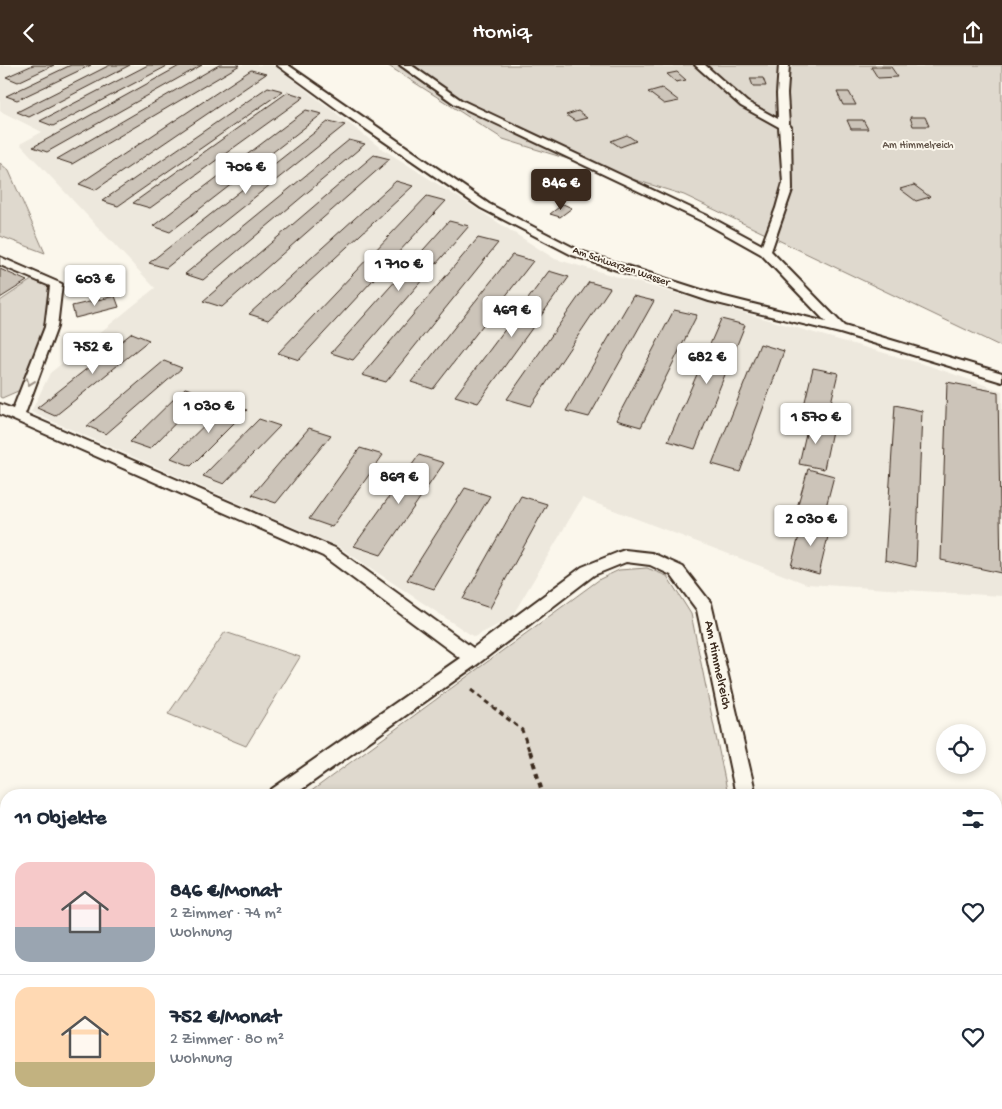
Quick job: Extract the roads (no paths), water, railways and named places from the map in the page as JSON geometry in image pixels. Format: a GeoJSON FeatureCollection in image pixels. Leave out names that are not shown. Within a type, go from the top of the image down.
{"type":"FeatureCollection","features":[{"type":"Feature","properties":{"kind":"lane","name":"Am Schwarzen Wasser"},"geometry":{"type":"LineString","coordinates":[[282,65],[343,109],[485,205],[576,253],[713,298],[840,329],[1002,378]]}},
{"type":"Feature","properties":{"kind":"lane"},"geometry":{"type":"LineString","coordinates":[[405,65],[458,102],[706,219],[764,252],[840,329]]}},
{"type":"Feature","properties":{"kind":"lane"},"geometry":{"type":"LineString","coordinates":[[700,65],[744,104],[786,127]]}},
{"type":"Feature","properties":{"kind":"lane"},"geometry":{"type":"LineString","coordinates":[[764,252],[788,185],[786,127],[780,86],[784,65]]}},
{"type":"Feature","properties":{"kind":"lane"},"geometry":{"type":"LineString","coordinates":[[0,261],[56,285],[51,327],[17,416]]}},
{"type":"Feature","properties":{"kind":"lane"},"geometry":{"type":"LineString","coordinates":[[0,409],[164,482],[329,552],[473,658]]}},
{"type":"Feature","properties":{"kind":"lane","name":"Am Himmelreich"},"geometry":{"type":"LineString","coordinates":[[287,789],[473,658],[588,571],[625,556],[652,559],[677,571],[705,608],[745,789]]}}]}
